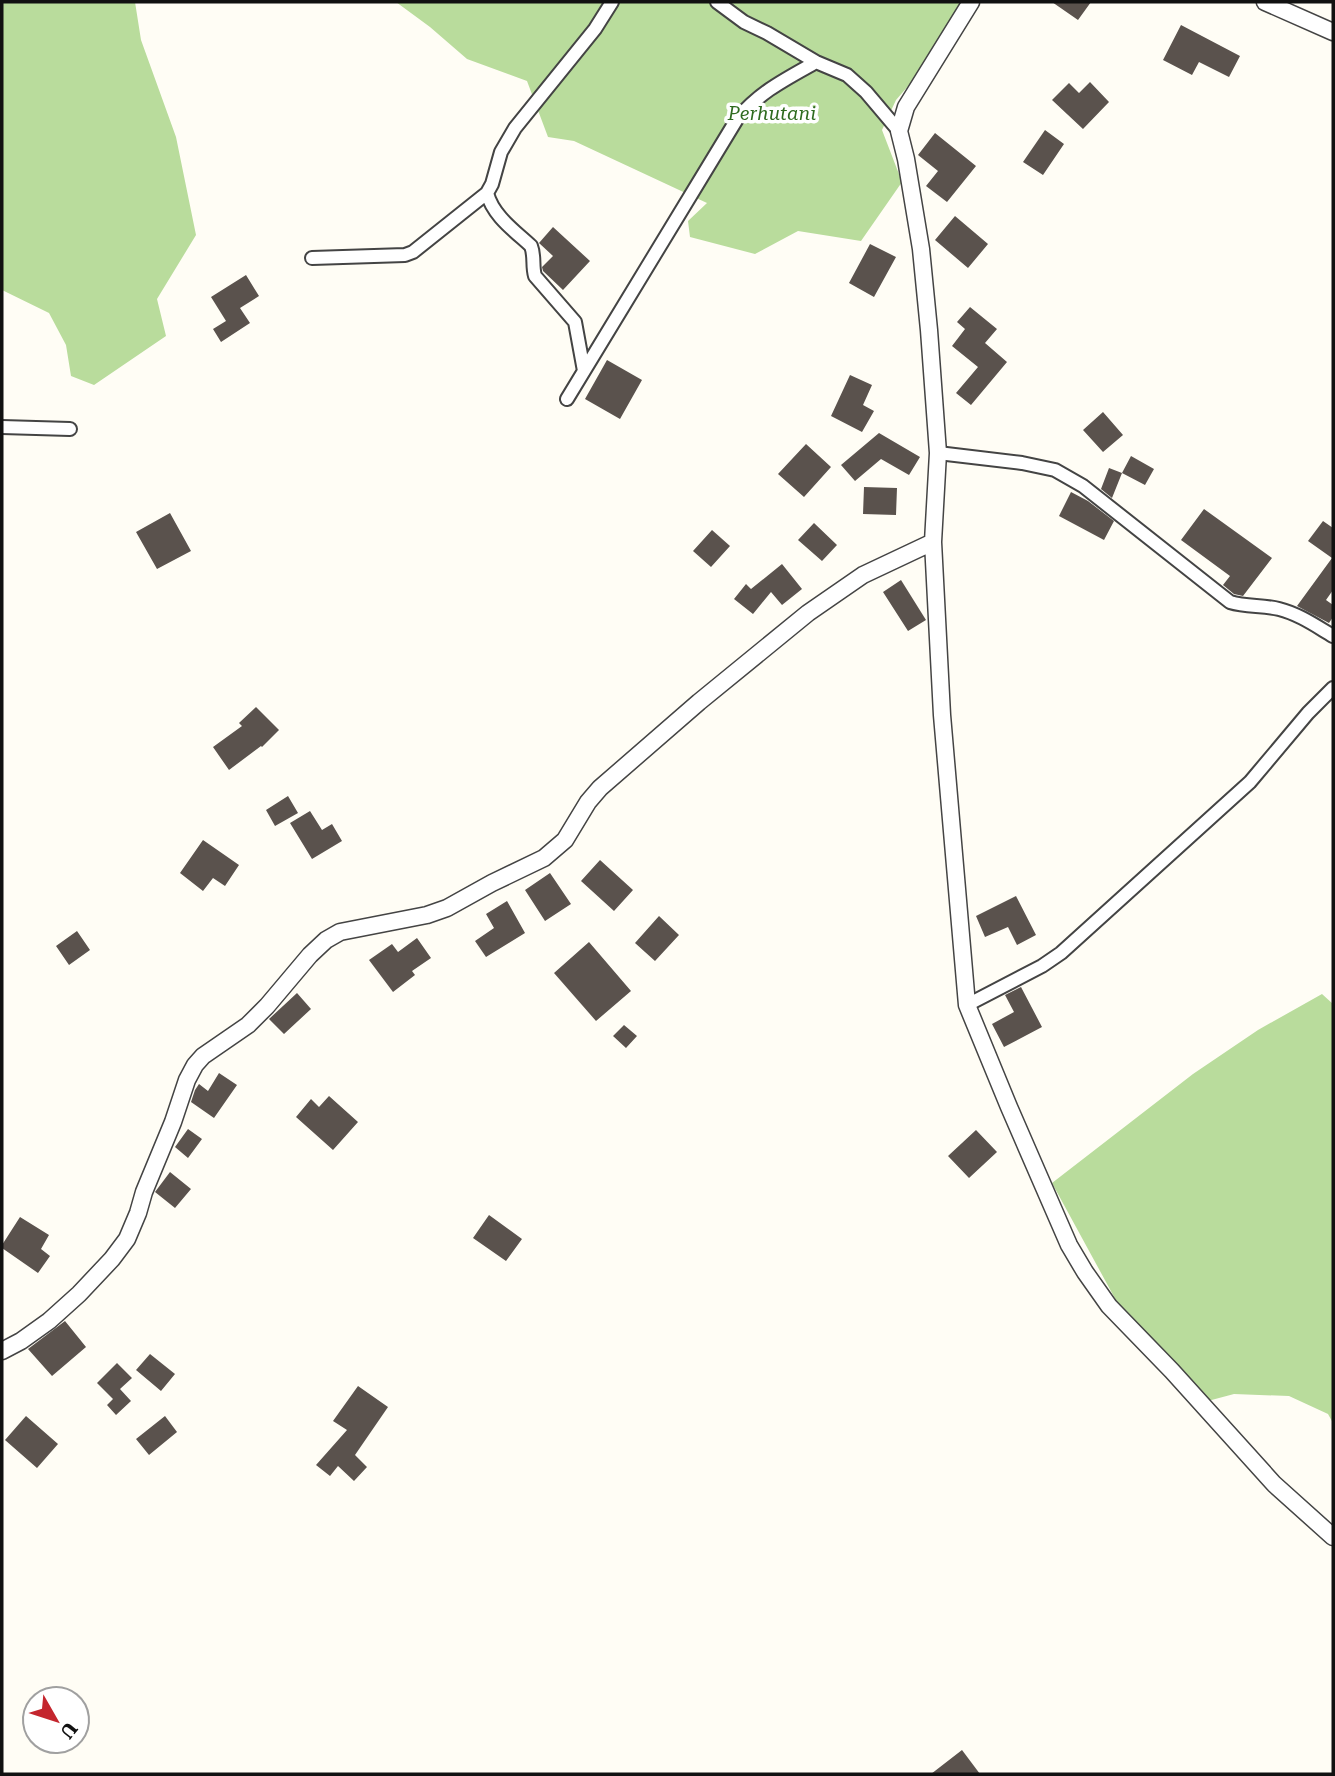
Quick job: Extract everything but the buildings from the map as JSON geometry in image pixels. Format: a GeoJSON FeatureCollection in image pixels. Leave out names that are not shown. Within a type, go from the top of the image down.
{"type":"FeatureCollection","features":[{"type":"Feature","properties":{"kind":"street"},"geometry":{"type":"LineString","coordinates":[[312,258],[405,255],[413,252],[487,193],[501,152],[514,128],[595,29],[612,2]]}},
{"type":"Feature","properties":{"kind":"street"},"geometry":{"type":"LineString","coordinates":[[717,2],[744,22],[816,62],[848,75],[899,131],[906,159],[921,249],[938,453],[933,542],[942,715],[967,1005],[1069,1245],[1085,1272],[1109,1306],[1172,1371],[1273,1484],[1333,1537]]}},
{"type":"Feature","properties":{"kind":"street"},"geometry":{"type":"LineString","coordinates":[[899,131],[906,107],[971,2]]}},
{"type":"Feature","properties":{"kind":"street"},"geometry":{"type":"LineString","coordinates":[[1265,2],[1333,32]]}},
{"type":"Feature","properties":{"kind":"street"},"geometry":{"type":"LineString","coordinates":[[567,399],[737,119],[768,89],[816,62]]}},
{"type":"Feature","properties":{"kind":"street"},"geometry":{"type":"LineString","coordinates":[[880,108],[906,107]]}},
{"type":"Feature","properties":{"kind":"street"},"geometry":{"type":"LineString","coordinates":[[487,193],[499,216],[531,246],[535,276],[575,322],[584,371]]}},
{"type":"Feature","properties":{"kind":"street"},"geometry":{"type":"LineString","coordinates":[[2,427],[70,429]]}},
{"type":"Feature","properties":{"kind":"street"},"geometry":{"type":"LineString","coordinates":[[938,453],[1022,463],[1055,470],[1083,486],[1230,602],[1242,606],[1281,609],[1333,636]]}},
{"type":"Feature","properties":{"kind":"street"},"geometry":{"type":"LineString","coordinates":[[2,1351],[49,1321],[112,1259],[127,1239],[195,1065],[203,1056],[248,1025],[326,940],[340,932],[427,915],[447,908],[544,858],[565,841],[588,802],[600,788],[808,613],[863,575],[933,542]]}},
{"type":"Feature","properties":{"kind":"street"},"geometry":{"type":"LineString","coordinates":[[967,1005],[1042,966],[1061,953],[1250,782],[1308,713],[1333,688]]}},
{"type":"Feature","properties":{"kind":"green space"},"geometry":{"type":"Polygon","coordinates":[[[2,2],[135,2],[141,40],[176,137],[196,235],[157,299],[166,336],[94,385],[71,376],[66,345],[49,313],[2,290],[2,2]]]}},
{"type":"Feature","properties":{"kind":"green space","name":"Perhutani"},"geometry":{"type":"Polygon","coordinates":[[[396,2],[964,2],[929,62],[896,100],[882,130],[902,182],[861,241],[798,231],[755,254],[690,237],[688,221],[707,203],[574,141],[548,137],[527,81],[467,59],[396,2]]]}},
{"type":"Feature","properties":{"kind":"green space"},"geometry":{"type":"Polygon","coordinates":[[[1322,994],[1333,1004],[1333,1423],[1328,1414],[1289,1396],[1234,1394],[1204,1402],[1124,1315],[1052,1183],[1193,1074],[1258,1030],[1322,994]]]}}]}
